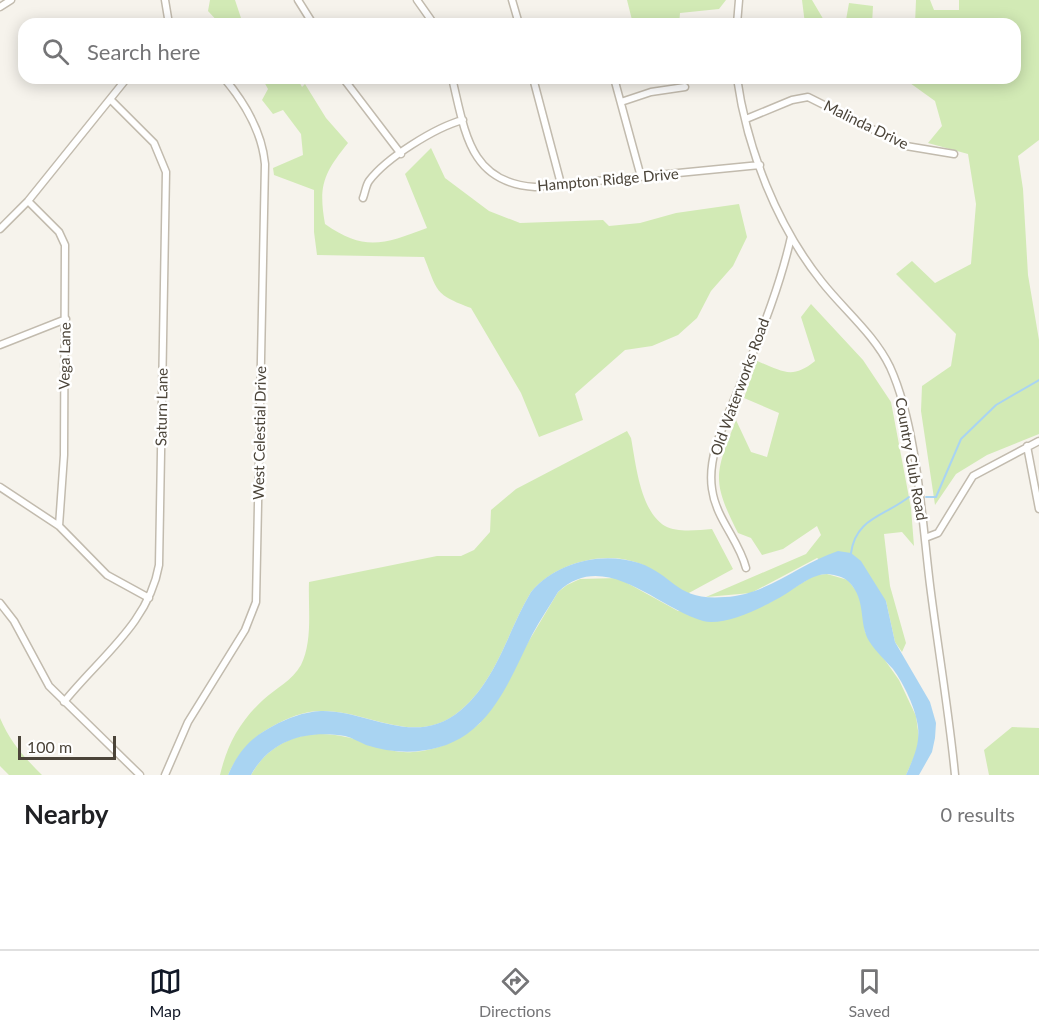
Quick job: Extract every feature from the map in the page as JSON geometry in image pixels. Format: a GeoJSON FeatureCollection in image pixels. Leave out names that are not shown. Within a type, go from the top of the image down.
{"type":"FeatureCollection","features":[{"type":"Feature","properties":{"kind":"street"},"geometry":{"type":"LineString","coordinates":[[0,7],[11,0]]}},
{"type":"Feature","properties":{"kind":"street"},"geometry":{"type":"LineString","coordinates":[[298,0],[309,18]]}},
{"type":"Feature","properties":{"kind":"street"},"geometry":{"type":"LineString","coordinates":[[417,0],[430,18]]}},
{"type":"Feature","properties":{"kind":"street"},"geometry":{"type":"LineString","coordinates":[[512,0],[517,18]]}},
{"type":"Feature","properties":{"kind":"street"},"geometry":{"type":"LineString","coordinates":[[738,18],[739,0]]}},
{"type":"Feature","properties":{"kind":"street"},"geometry":{"type":"LineString","coordinates":[[167,2],[168,18]]}},
{"type":"Feature","properties":{"kind":"street"},"geometry":{"type":"LineString","coordinates":[[0,229],[28,201],[123,84]]}},
{"type":"Feature","properties":{"kind":"street","name":"West Celestial Drive"},"geometry":{"type":"LineString","coordinates":[[165,775],[188,722],[245,630],[256,603],[266,178],[264,149],[256,127],[245,106],[228,84]]}},
{"type":"Feature","properties":{"kind":"street"},"geometry":{"type":"LineString","coordinates":[[348,84],[401,154]]}},
{"type":"Feature","properties":{"kind":"street","name":"Hampton Ridge Drive"},"geometry":{"type":"LineString","coordinates":[[454,84],[475,155],[498,179],[521,186],[759,165]]}},
{"type":"Feature","properties":{"kind":"street"},"geometry":{"type":"LineString","coordinates":[[535,84],[561,184]]}},
{"type":"Feature","properties":{"kind":"street"},"geometry":{"type":"LineString","coordinates":[[616,84],[640,177]]}},
{"type":"Feature","properties":{"kind":"street","name":"Country Club Road"},"geometry":{"type":"LineString","coordinates":[[738,84],[759,165],[791,237],[814,272],[876,343],[889,366],[902,398],[908,423],[925,538],[955,775]]}},
{"type":"Feature","properties":{"kind":"street"},"geometry":{"type":"LineString","coordinates":[[621,102],[651,92],[685,87]]}},
{"type":"Feature","properties":{"kind":"street","name":"Malinda Drive"},"geometry":{"type":"LineString","coordinates":[[746,119],[792,100],[808,98],[906,146],[954,154]]}},
{"type":"Feature","properties":{"kind":"street","name":"Saturn Lane"},"geometry":{"type":"LineString","coordinates":[[64,702],[125,634],[148,598],[159,565],[166,172],[154,143],[111,100]]}},
{"type":"Feature","properties":{"kind":"street"},"geometry":{"type":"LineString","coordinates":[[363,198],[368,182],[401,154],[430,132],[463,120]]}},
{"type":"Feature","properties":{"kind":"street","name":"Vega Lane"},"geometry":{"type":"LineString","coordinates":[[28,201],[63,238],[66,319],[62,503],[58,526]]}},
{"type":"Feature","properties":{"kind":"street","name":"Old Waterworks Road"},"geometry":{"type":"LineString","coordinates":[[747,568],[716,505],[711,486],[711,470],[724,425],[783,273],[791,237]]}},
{"type":"Feature","properties":{"kind":"street"},"geometry":{"type":"LineString","coordinates":[[0,345],[66,319]]}},
{"type":"Feature","properties":{"kind":"street"},"geometry":{"type":"LineString","coordinates":[[925,538],[938,533],[973,476],[1039,441]]}},
{"type":"Feature","properties":{"kind":"street"},"geometry":{"type":"LineString","coordinates":[[1027,446],[1039,509]]}},
{"type":"Feature","properties":{"kind":"street"},"geometry":{"type":"LineString","coordinates":[[0,487],[58,526],[107,575],[148,598]]}},
{"type":"Feature","properties":{"kind":"street"},"geometry":{"type":"LineString","coordinates":[[0,603],[27,643],[44,679],[64,702],[140,775]]}},
{"type":"Feature","properties":{"kind":"green space"},"geometry":{"type":"Polygon","coordinates":[[[210,0],[235,0],[241,18],[214,18],[208,11],[210,0]]]}},
{"type":"Feature","properties":{"kind":"green space"},"geometry":{"type":"Polygon","coordinates":[[[627,0],[726,0],[719,9],[680,13],[680,18],[632,18],[627,0]]]}},
{"type":"Feature","properties":{"kind":"green space"},"geometry":{"type":"Polygon","coordinates":[[[802,0],[812,0],[823,18],[804,18],[802,0]]]}},
{"type":"Feature","properties":{"kind":"green space"},"geometry":{"type":"Polygon","coordinates":[[[916,0],[930,0],[934,10],[959,10],[959,0],[1039,0],[1039,140],[1018,156],[1023,189],[1028,275],[1039,340],[1039,434],[987,455],[956,474],[935,505],[921,411],[922,386],[951,366],[956,334],[896,274],[912,261],[935,283],[971,264],[976,204],[968,154],[928,143],[942,126],[935,101],[911,84],[1021,84],[1021,18],[915,18],[916,0]]]}},
{"type":"Feature","properties":{"kind":"green space"},"geometry":{"type":"Polygon","coordinates":[[[849,3],[873,6],[872,18],[846,18],[849,3]]]}},
{"type":"Feature","properties":{"kind":"green space"},"geometry":{"type":"Polygon","coordinates":[[[265,84],[300,84],[302,87],[305,84],[326,118],[348,143],[328,172],[322,199],[325,224],[352,239],[375,243],[399,238],[427,228],[405,174],[431,148],[445,178],[489,211],[520,223],[603,220],[609,226],[640,223],[676,213],[739,204],[747,237],[733,266],[711,291],[697,318],[678,335],[652,346],[625,350],[575,394],[583,420],[539,437],[521,393],[471,308],[450,299],[439,290],[424,257],[317,255],[314,232],[314,190],[274,175],[273,168],[303,155],[301,134],[283,110],[273,114],[262,100],[268,89],[265,84]]]}},
{"type":"Feature","properties":{"kind":"green space"},"geometry":{"type":"Polygon","coordinates":[[[811,304],[863,360],[891,402],[911,508],[914,546],[902,532],[884,534],[890,586],[906,643],[902,652],[895,642],[886,601],[817,558],[751,593],[706,597],[806,554],[821,535],[817,526],[783,549],[762,555],[751,538],[738,533],[723,501],[719,477],[720,466],[736,420],[751,452],[767,457],[779,413],[744,398],[757,361],[780,370],[793,372],[815,361],[801,317],[811,304]]]}},
{"type":"Feature","properties":{"kind":"green space"},"geometry":{"type":"Polygon","coordinates":[[[627,431],[631,438],[637,473],[650,510],[665,526],[676,530],[712,529],[733,569],[687,594],[647,567],[627,560],[597,559],[567,566],[553,573],[531,592],[484,684],[461,710],[444,721],[427,726],[410,727],[339,712],[314,711],[290,718],[265,730],[241,753],[228,775],[220,775],[226,754],[241,725],[255,708],[288,680],[301,665],[309,635],[309,582],[437,556],[461,556],[474,550],[490,532],[491,510],[516,489],[627,431]]]}},
{"type":"Feature","properties":{"kind":"green space"},"geometry":{"type":"Polygon","coordinates":[[[827,574],[848,580],[857,592],[862,605],[865,632],[899,680],[916,716],[919,738],[916,753],[906,775],[251,775],[259,763],[280,745],[305,736],[332,735],[403,752],[432,749],[457,739],[480,723],[558,592],[580,579],[618,578],[678,611],[769,603],[815,575],[827,574]]]}},
{"type":"Feature","properties":{"kind":"green space"},"geometry":{"type":"Polygon","coordinates":[[[0,718],[18,749],[42,775],[9,775],[0,766],[0,718]]]}},
{"type":"Feature","properties":{"kind":"green space"},"geometry":{"type":"Polygon","coordinates":[[[1012,727],[1039,728],[1039,775],[989,775],[984,750],[1012,727]]]}},
{"type":"Feature","properties":{"kind":"water"},"geometry":{"type":"Polygon","coordinates":[[[838,551],[851,553],[861,561],[886,601],[895,642],[930,702],[936,723],[935,738],[932,752],[919,775],[906,775],[918,740],[917,720],[909,697],[893,669],[869,641],[855,589],[845,579],[828,574],[810,579],[756,610],[712,622],[685,614],[631,585],[612,578],[594,576],[576,580],[558,592],[532,635],[505,689],[489,713],[479,724],[456,741],[431,749],[405,752],[379,749],[345,736],[317,734],[280,745],[259,763],[251,775],[228,775],[236,759],[258,735],[302,714],[321,711],[339,712],[409,727],[426,726],[444,721],[461,710],[484,684],[531,592],[553,573],[566,566],[595,559],[625,560],[651,568],[677,586],[696,595],[725,597],[755,591],[838,551]]]}},
{"type":"Feature","properties":{"kind":"waterway"},"geometry":{"type":"LineString","coordinates":[[926,497],[936,497],[961,439],[996,405],[1039,380]]}},
{"type":"Feature","properties":{"kind":"waterway"},"geometry":{"type":"LineString","coordinates":[[851,553],[854,541],[865,525],[909,497]]}}]}
